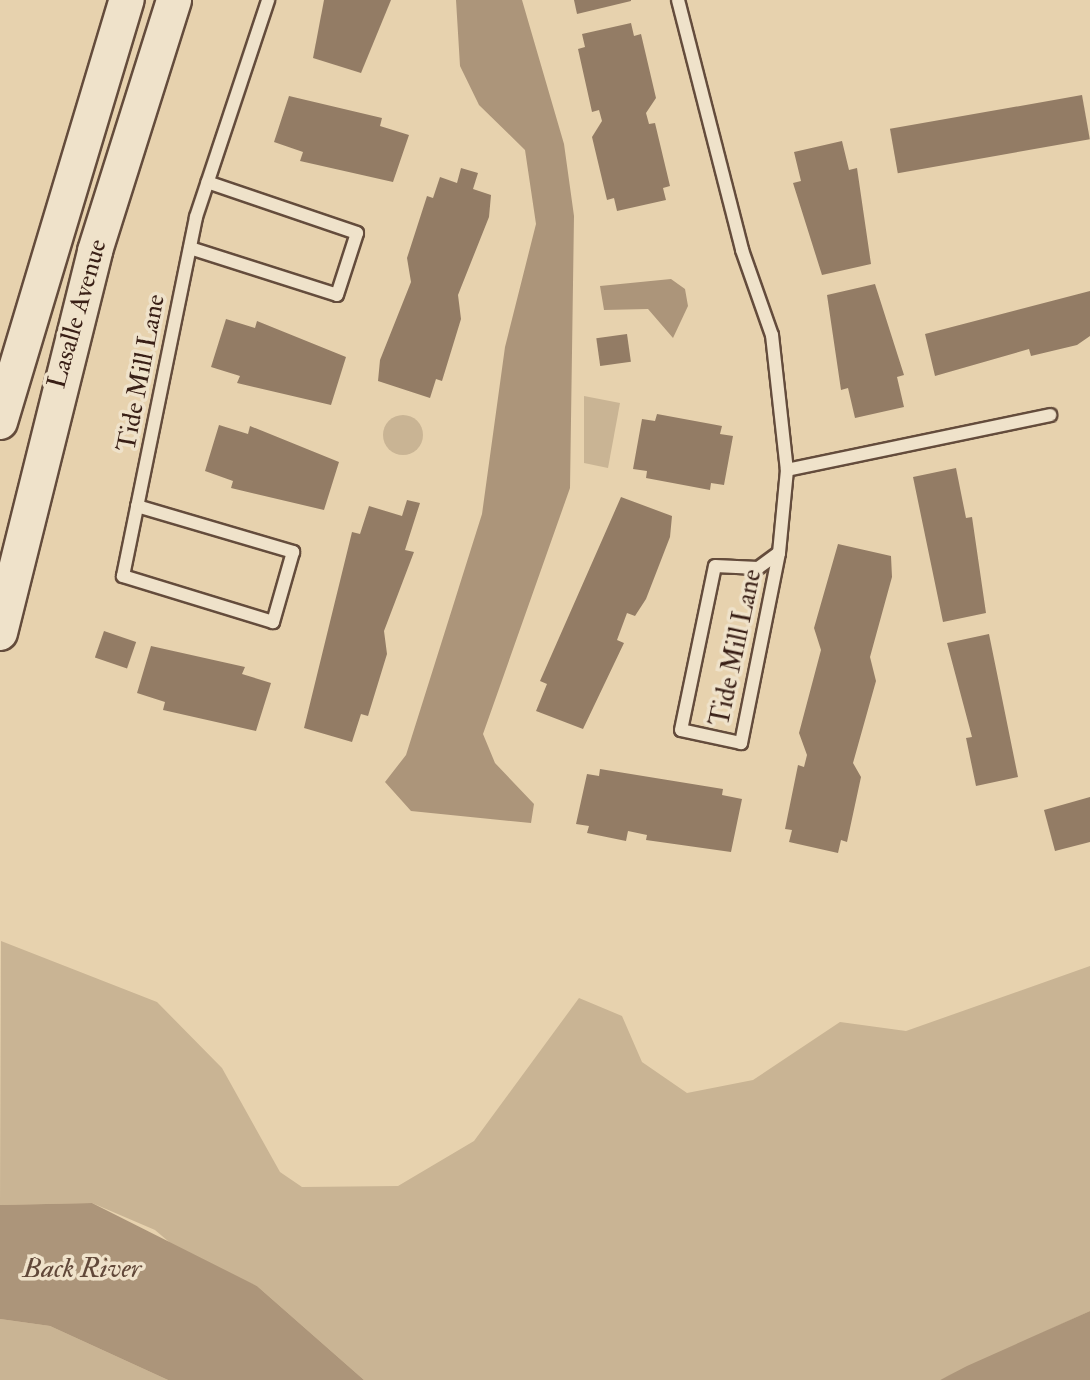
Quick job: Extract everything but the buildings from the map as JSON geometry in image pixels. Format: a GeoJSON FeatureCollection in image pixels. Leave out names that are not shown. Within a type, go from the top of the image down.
{"type":"FeatureCollection","features":[{"type":"Feature","properties":{"kind":"main road","name":"Lasalle Avenue"},"geometry":{"type":"LineString","coordinates":[[0,422],[127,0]]}},
{"type":"Feature","properties":{"kind":"main road","name":"Lasalle Avenue"},"geometry":{"type":"LineString","coordinates":[[0,633],[95,251],[174,0]]}},
{"type":"Feature","properties":{"kind":"lane","name":"Tide Mill Lane"},"geometry":{"type":"LineString","coordinates":[[137,506],[293,552],[273,622],[123,576],[137,506],[190,248],[207,182],[268,0]]}},
{"type":"Feature","properties":{"kind":"lane","name":"Tide Mill Lane"},"geometry":{"type":"LineString","coordinates":[[678,0],[742,250],[772,335],[787,470],[779,553],[741,743],[681,730],[715,566],[758,568],[779,553]]}},
{"type":"Feature","properties":{"kind":"lane"},"geometry":{"type":"LineString","coordinates":[[190,248],[337,295],[357,233],[207,182]]}},
{"type":"Feature","properties":{"kind":"lane"},"geometry":{"type":"LineString","coordinates":[[787,470],[1050,415]]}},
{"type":"Feature","properties":{"kind":"shaded area"},"geometry":{"type":"Polygon","coordinates":[[[584,396],[620,403],[608,468],[584,463],[584,396]]]}},
{"type":"Feature","properties":{"kind":"shaded area"},"geometry":{"type":"Polygon","coordinates":[[[403,415],[417,421],[423,435],[417,449],[403,455],[389,449],[383,435],[389,421],[403,415]]]}},
{"type":"Feature","properties":{"kind":"shaded area"},"geometry":{"type":"Polygon","coordinates":[[[1,941],[157,1002],[222,1068],[280,1172],[302,1187],[398,1186],[474,1141],[579,998],[622,1016],[642,1062],[687,1093],[753,1080],[840,1022],[906,1031],[1090,966],[1090,1311],[940,1380],[364,1380],[257,1286],[188,1258],[155,1230],[92,1203],[0,1205],[1,941]]]}},
{"type":"Feature","properties":{"kind":"shaded area"},"geometry":{"type":"Polygon","coordinates":[[[0,1319],[50,1326],[168,1380],[0,1380],[0,1319]]]}},
{"type":"Feature","properties":{"kind":"water"},"geometry":{"type":"Polygon","coordinates":[[[456,0],[522,0],[564,144],[574,216],[570,488],[483,734],[495,763],[534,804],[531,823],[411,811],[385,782],[406,755],[482,514],[505,347],[536,224],[525,150],[479,105],[460,66],[456,0]]]}},
{"type":"Feature","properties":{"kind":"water"},"geometry":{"type":"Polygon","coordinates":[[[671,279],[685,289],[688,306],[673,338],[648,309],[604,310],[600,286],[671,279]]]}},
{"type":"Feature","properties":{"kind":"water","name":"Back River"},"geometry":{"type":"Polygon","coordinates":[[[92,1203],[257,1286],[364,1380],[168,1380],[50,1326],[0,1319],[0,1205],[92,1203]]]}},
{"type":"Feature","properties":{"kind":"water"},"geometry":{"type":"Polygon","coordinates":[[[1090,1311],[1090,1380],[940,1380],[967,1366],[1090,1311]]]}}]}
